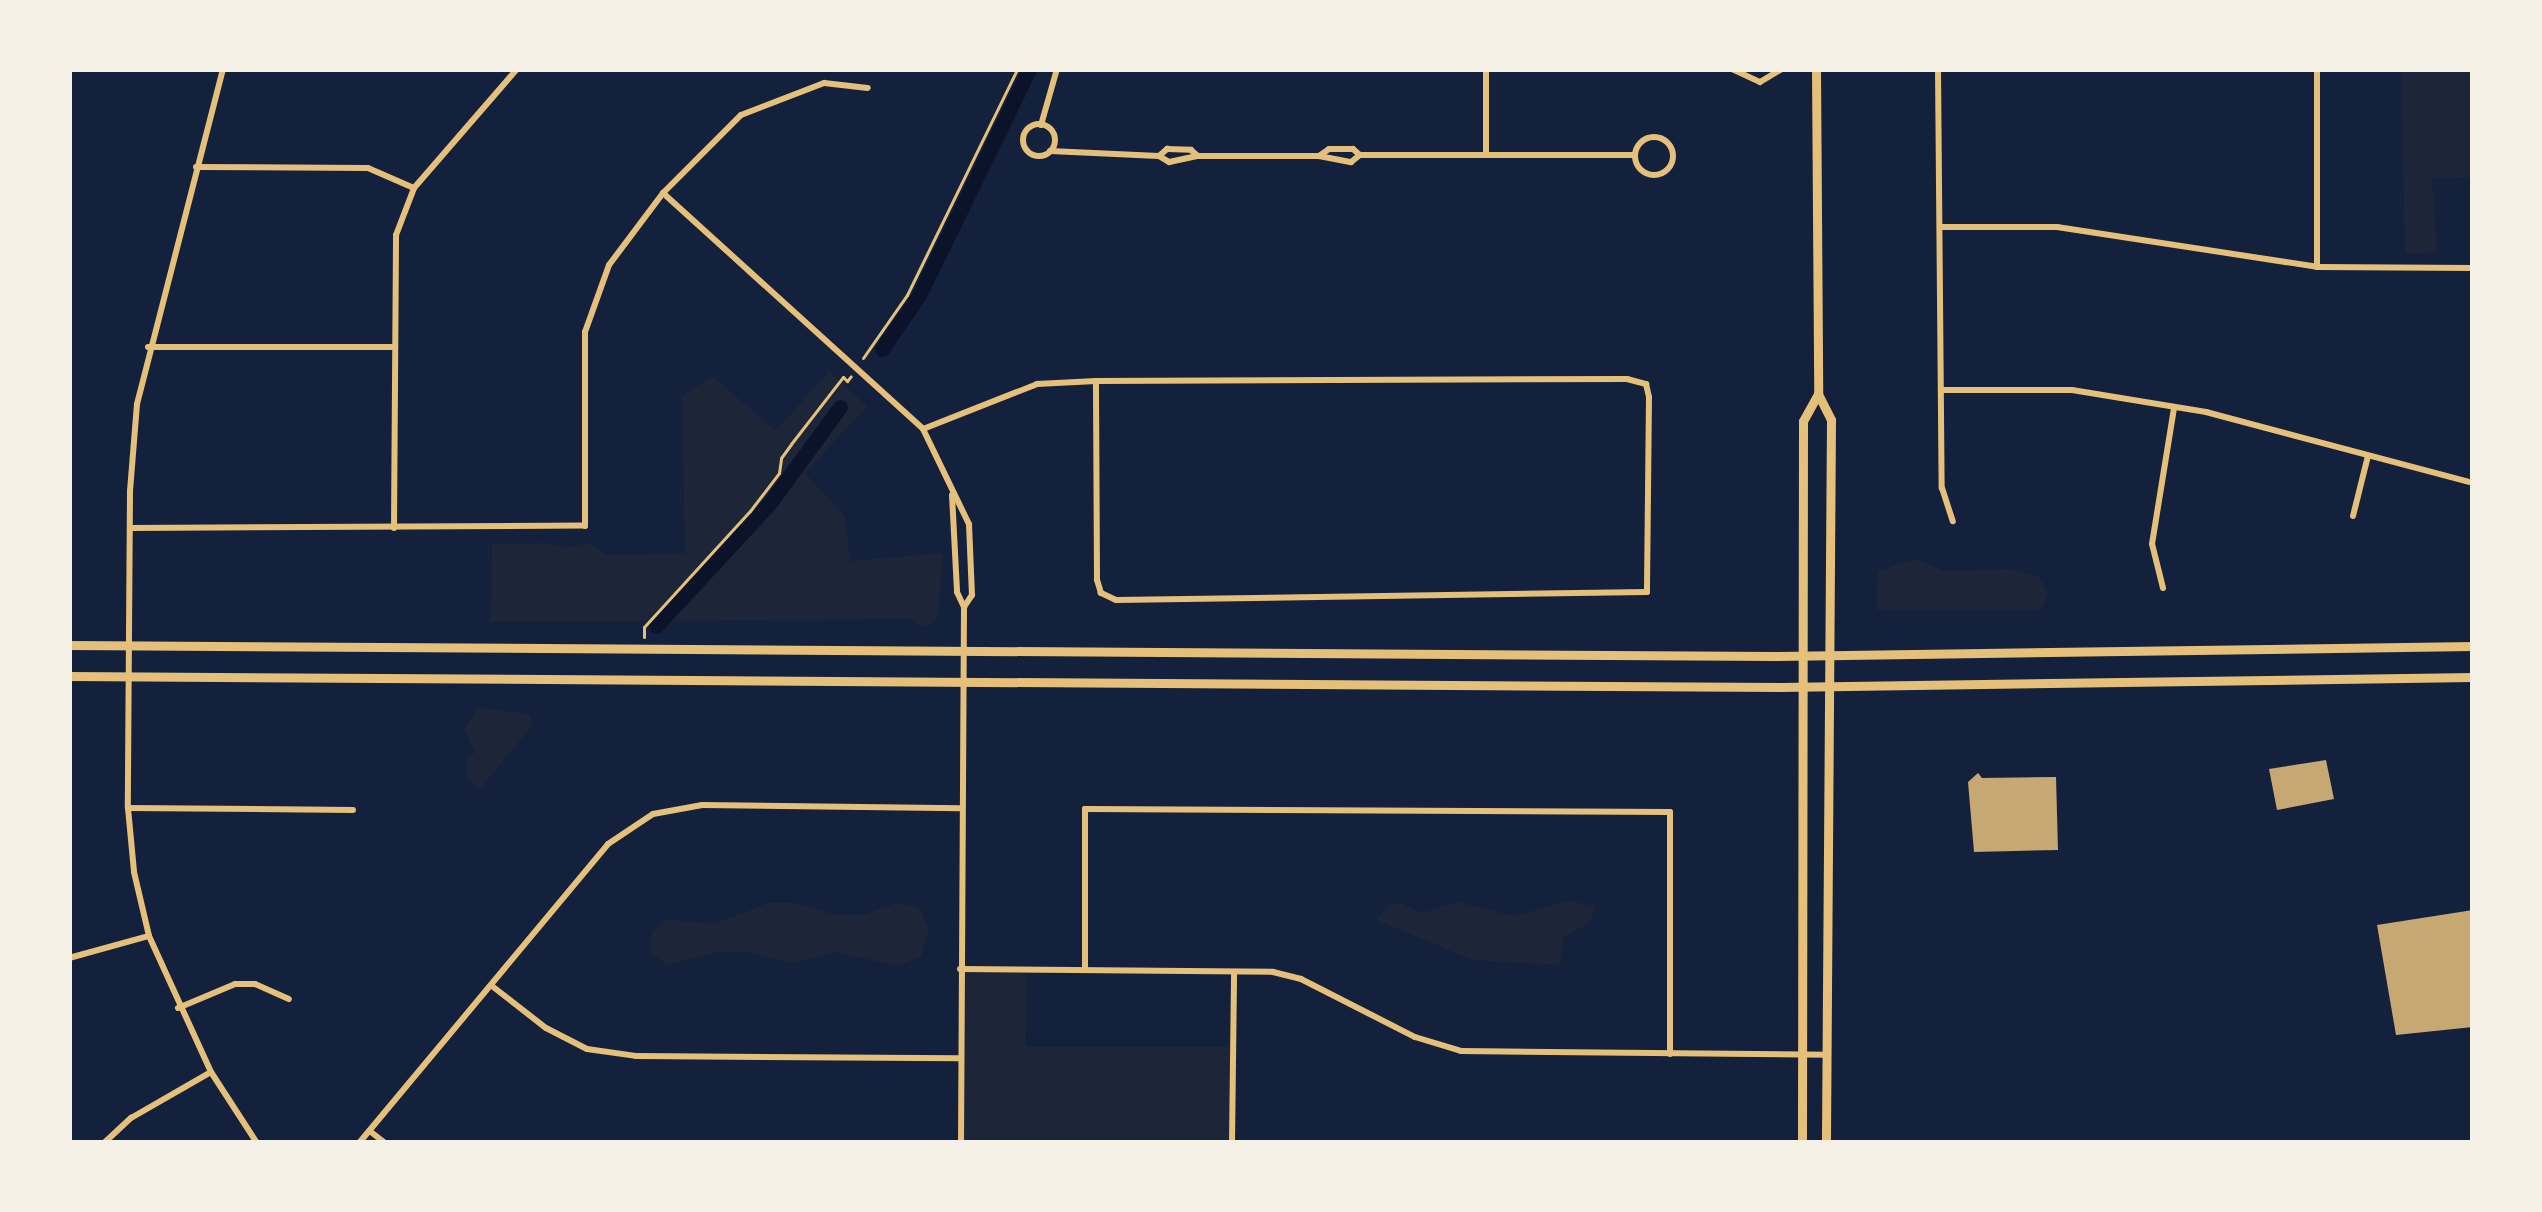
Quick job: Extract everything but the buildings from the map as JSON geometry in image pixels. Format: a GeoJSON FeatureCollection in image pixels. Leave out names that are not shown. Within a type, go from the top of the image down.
{"type":"FeatureCollection","features":[{"type":"Feature","properties":{"kind":"main road"},"geometry":{"type":"LineString","coordinates":[[1816,69],[1818,394],[1831,421],[1826,1143]]}},
{"type":"Feature","properties":{"kind":"main road"},"geometry":{"type":"LineString","coordinates":[[1802,1143],[1807,687],[1803,421],[1818,394]]}},
{"type":"Feature","properties":{"kind":"main road"},"geometry":{"type":"LineString","coordinates":[[69,645],[1806,656],[2473,646]]}},
{"type":"Feature","properties":{"kind":"main road"},"geometry":{"type":"LineString","coordinates":[[69,676],[1807,687],[2473,676]]}},
{"type":"Feature","properties":{"kind":"street"},"geometry":{"type":"LineString","coordinates":[[223,69],[148,347],[133,441],[128,808],[134,872],[149,936],[211,1072],[257,1143]]}},
{"type":"Feature","properties":{"kind":"street"},"geometry":{"type":"LineString","coordinates":[[394,528],[395,235],[414,188],[517,69]]}},
{"type":"Feature","properties":{"kind":"street"},"geometry":{"type":"LineString","coordinates":[[1041,124],[1057,69]]}},
{"type":"Feature","properties":{"kind":"street"},"geometry":{"type":"LineString","coordinates":[[1486,69],[1486,153]]}},
{"type":"Feature","properties":{"kind":"street"},"geometry":{"type":"LineString","coordinates":[[1732,69],[1760,82],[1782,69]]}},
{"type":"Feature","properties":{"kind":"street"},"geometry":{"type":"LineString","coordinates":[[1938,69],[1942,488],[1953,521]]}},
{"type":"Feature","properties":{"kind":"street"},"geometry":{"type":"LineString","coordinates":[[2317,69],[2317,267]]}},
{"type":"Feature","properties":{"kind":"street"},"geometry":{"type":"LineString","coordinates":[[130,528],[585,526],[585,332],[609,265],[663,194],[741,115],[824,83],[868,88]]}},
{"type":"Feature","properties":{"kind":"street"},"geometry":{"type":"LineString","coordinates":[[1041,124],[1055,137],[1051,151]]}},
{"type":"Feature","properties":{"kind":"street"},"geometry":{"type":"LineString","coordinates":[[1041,124],[1027,130],[1024,146],[1036,155],[1051,151],[1159,155],[1167,149],[1198,155],[1319,155],[1351,162],[1360,155],[1634,155]]}},
{"type":"Feature","properties":{"kind":"street"},"geometry":{"type":"LineString","coordinates":[[1655,136],[1670,146],[1673,157],[1669,168],[1653,175],[1642,171],[1634,155],[1643,140],[1655,136]]}},
{"type":"Feature","properties":{"kind":"street"},"geometry":{"type":"LineString","coordinates":[[196,167],[368,168],[414,188]]}},
{"type":"Feature","properties":{"kind":"street"},"geometry":{"type":"LineString","coordinates":[[663,194],[923,429],[952,495],[957,592],[964,607],[962,1143]]}},
{"type":"Feature","properties":{"kind":"street"},"geometry":{"type":"LineString","coordinates":[[1941,226],[2057,226],[2317,267],[2473,268]]}},
{"type":"Feature","properties":{"kind":"street"},"geometry":{"type":"LineString","coordinates":[[148,347],[392,347]]}},
{"type":"Feature","properties":{"kind":"street"},"geometry":{"type":"LineString","coordinates":[[923,429],[1037,384],[1096,381],[1628,379],[1646,384],[1647,592],[1116,600],[1101,593],[1096,381]]}},
{"type":"Feature","properties":{"kind":"street"},"geometry":{"type":"LineString","coordinates":[[1941,390],[2072,390],[2174,407],[2473,483]]}},
{"type":"Feature","properties":{"kind":"street"},"geometry":{"type":"LineString","coordinates":[[2163,587],[2152,544],[2174,407]]}},
{"type":"Feature","properties":{"kind":"street"},"geometry":{"type":"LineString","coordinates":[[2353,516],[2368,455]]}},
{"type":"Feature","properties":{"kind":"street"},"geometry":{"type":"LineString","coordinates":[[952,495],[963,502],[972,550],[972,595],[964,607]]}},
{"type":"Feature","properties":{"kind":"street"},"geometry":{"type":"LineString","coordinates":[[358,1143],[608,844],[653,814],[702,806],[961,808]]}},
{"type":"Feature","properties":{"kind":"street"},"geometry":{"type":"LineString","coordinates":[[128,808],[352,810]]}},
{"type":"Feature","properties":{"kind":"street"},"geometry":{"type":"LineString","coordinates":[[1084,969],[1084,809],[1670,812],[1670,1054]]}},
{"type":"Feature","properties":{"kind":"street"},"geometry":{"type":"LineString","coordinates":[[69,958],[149,936]]}},
{"type":"Feature","properties":{"kind":"street"},"geometry":{"type":"LineString","coordinates":[[960,969],[1234,971],[1301,979],[1415,1036],[1461,1051],[1828,1055]]}},
{"type":"Feature","properties":{"kind":"street"},"geometry":{"type":"LineString","coordinates":[[1232,1143],[1234,971]]}},
{"type":"Feature","properties":{"kind":"street"},"geometry":{"type":"LineString","coordinates":[[178,1008],[235,984],[256,984],[289,999]]}},
{"type":"Feature","properties":{"kind":"street"},"geometry":{"type":"LineString","coordinates":[[492,986],[546,1028],[587,1049],[636,1056],[960,1058]]}},
{"type":"Feature","properties":{"kind":"street"},"geometry":{"type":"LineString","coordinates":[[104,1143],[131,1118],[211,1072]]}},
{"type":"Feature","properties":{"kind":"street"},"geometry":{"type":"LineString","coordinates":[[371,1132],[385,1143]]}},
{"type":"Feature","properties":{"kind":"path"},"geometry":{"type":"LineString","coordinates":[[643,649],[644,627],[750,511],[779,473],[790,444],[856,367],[907,295],[1017,69]]}},
{"type":"Feature","properties":{"kind":"shaded area"},"geometry":{"type":"Polygon","coordinates":[[[2401,69],[2473,69],[2473,177],[2432,178],[2437,252],[2405,254],[2401,69]]]}},
{"type":"Feature","properties":{"kind":"shaded area"},"geometry":{"type":"Polygon","coordinates":[[[829,371],[867,406],[805,473],[845,517],[850,561],[943,553],[937,619],[924,627],[911,619],[491,622],[492,544],[546,543],[562,548],[590,543],[605,555],[685,553],[682,396],[712,376],[776,431],[829,371]]]}},
{"type":"Feature","properties":{"kind":"shaded area"},"geometry":{"type":"Polygon","coordinates":[[[1917,559],[1943,571],[2009,569],[2039,577],[2048,593],[2041,610],[1877,610],[1878,571],[1917,559]]]}},
{"type":"Feature","properties":{"kind":"shaded area"},"geometry":{"type":"Polygon","coordinates":[[[478,708],[531,714],[532,726],[479,790],[467,778],[467,761],[475,752],[464,729],[478,708]]]}},
{"type":"Feature","properties":{"kind":"shaded area"},"geometry":{"type":"Polygon","coordinates":[[[1569,901],[1596,906],[1589,923],[1563,938],[1560,965],[1473,960],[1377,920],[1390,904],[1400,903],[1422,913],[1457,902],[1513,916],[1569,901]]]}},
{"type":"Feature","properties":{"kind":"shaded area"},"geometry":{"type":"Polygon","coordinates":[[[769,903],[863,915],[896,903],[918,907],[929,928],[921,957],[897,966],[836,952],[792,963],[748,952],[717,952],[668,965],[650,953],[652,932],[666,919],[713,924],[769,903]]]}},
{"type":"Feature","properties":{"kind":"shaded area"},"geometry":{"type":"Polygon","coordinates":[[[960,969],[1026,969],[1025,1047],[1233,1047],[1232,1143],[961,1143],[960,969]]]}},
{"type":"Feature","properties":{"kind":"waterway"},"geometry":{"type":"LineString","coordinates":[[882,349],[919,295],[1029,69]]}},
{"type":"Feature","properties":{"kind":"waterway"},"geometry":{"type":"LineString","coordinates":[[656,626],[769,504],[840,407]]}}]}
